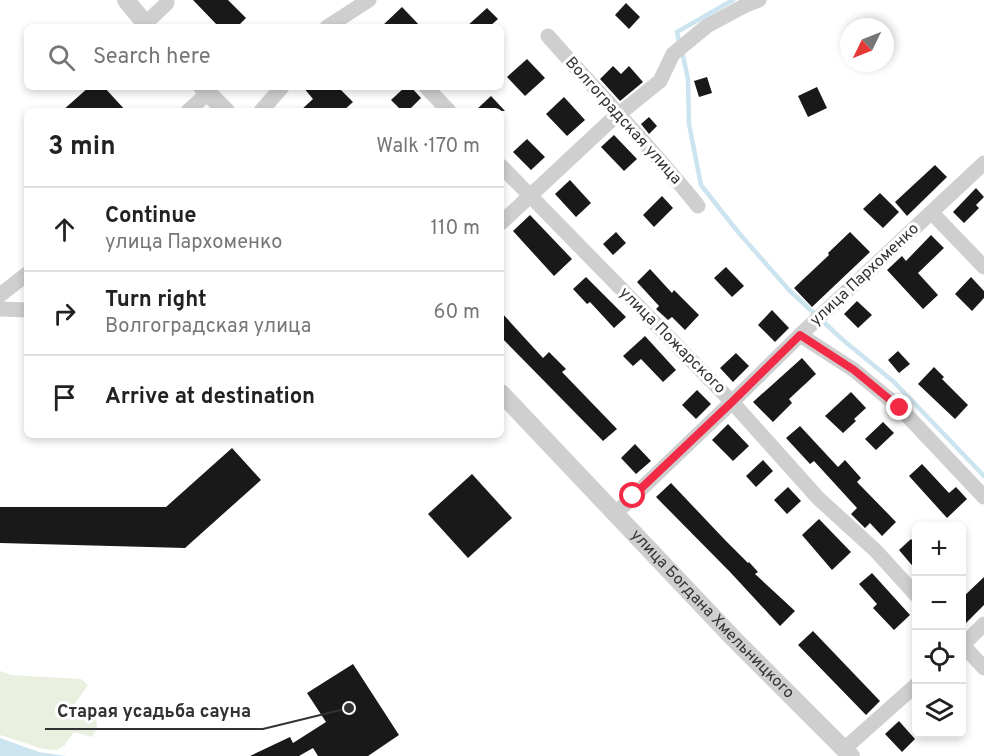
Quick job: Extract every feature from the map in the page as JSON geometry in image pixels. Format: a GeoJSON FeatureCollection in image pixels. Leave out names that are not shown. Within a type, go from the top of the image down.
{"type":"FeatureCollection","features":[{"type":"Feature","properties":{"kind":"street"},"geometry":{"type":"LineString","coordinates":[[126,0],[145,24]]}},
{"type":"Feature","properties":{"kind":"street"},"geometry":{"type":"LineString","coordinates":[[149,24],[167,3],[167,0]]}},
{"type":"Feature","properties":{"kind":"street"},"geometry":{"type":"LineString","coordinates":[[332,24],[369,0]]}},
{"type":"Feature","properties":{"kind":"street"},"geometry":{"type":"LineString","coordinates":[[504,220],[618,116],[660,81],[673,54],[699,33],[746,4],[759,0]]}},
{"type":"Feature","properties":{"kind":"street","name":"Волгоградская улица"},"geometry":{"type":"LineString","coordinates":[[548,36],[618,116],[662,160],[698,206]]}},
{"type":"Feature","properties":{"kind":"street"},"geometry":{"type":"LineString","coordinates":[[190,108],[205,90],[223,108]]}},
{"type":"Feature","properties":{"kind":"street"},"geometry":{"type":"LineString","coordinates":[[264,108],[279,90]]}},
{"type":"Feature","properties":{"kind":"street"},"geometry":{"type":"LineString","coordinates":[[429,90],[446,108]]}},
{"type":"Feature","properties":{"kind":"street","name":"улица Пархоменко"},"geometry":{"type":"LineString","coordinates":[[616,513],[800,335],[984,163]]}},
{"type":"Feature","properties":{"kind":"street","name":"улица Пожарского"},"geometry":{"type":"LineString","coordinates":[[504,169],[732,402],[818,498],[876,551],[912,591]]}},
{"type":"Feature","properties":{"kind":"street"},"geometry":{"type":"LineString","coordinates":[[932,213],[984,267]]}},
{"type":"Feature","properties":{"kind":"street"},"geometry":{"type":"LineString","coordinates":[[0,295],[24,276]]}},
{"type":"Feature","properties":{"kind":"street"},"geometry":{"type":"LineString","coordinates":[[0,309],[24,310]]}},
{"type":"Feature","properties":{"kind":"street"},"geometry":{"type":"LineString","coordinates":[[800,335],[854,370],[900,408],[984,496]]}},
{"type":"Feature","properties":{"kind":"street","name":"улица Богдана Хмельницкого"},"geometry":{"type":"LineString","coordinates":[[504,396],[733,638],[848,753]]}},
{"type":"Feature","properties":{"kind":"street"},"geometry":{"type":"LineString","coordinates":[[966,641],[984,624]]}},
{"type":"Feature","properties":{"kind":"street"},"geometry":{"type":"LineString","coordinates":[[966,649],[984,668]]}},
{"type":"Feature","properties":{"kind":"street"},"geometry":{"type":"LineString","coordinates":[[848,753],[912,689]]}},
{"type":"Feature","properties":{"kind":"green space"},"geometry":{"type":"Polygon","coordinates":[[[0,671],[11,675],[81,679],[88,685],[74,705],[81,712],[90,713],[96,718],[97,728],[92,737],[74,732],[64,746],[57,750],[43,749],[0,735],[0,671]]]}},
{"type":"Feature","properties":{"kind":"water"},"geometry":{"type":"Polygon","coordinates":[[[0,738],[39,752],[66,756],[0,756],[0,738]]]}},
{"type":"Feature","properties":{"kind":"building"},"geometry":{"type":"Polygon","coordinates":[[[193,0],[228,0],[246,18],[240,24],[216,24],[193,0]]]}},
{"type":"Feature","properties":{"kind":"building"},"geometry":{"type":"Polygon","coordinates":[[[626,3],[640,17],[629,29],[615,15],[626,3]]]}},
{"type":"Feature","properties":{"kind":"building"},"geometry":{"type":"Polygon","coordinates":[[[402,7],[418,24],[384,24],[402,7]]]}},
{"type":"Feature","properties":{"kind":"building"},"geometry":{"type":"Polygon","coordinates":[[[487,8],[498,19],[492,24],[469,24],[487,8]]]}},
{"type":"Feature","properties":{"kind":"building"},"geometry":{"type":"Polygon","coordinates":[[[527,59],[545,78],[525,96],[507,77],[527,59]]]}},
{"type":"Feature","properties":{"kind":"building"},"geometry":{"type":"Polygon","coordinates":[[[613,66],[621,74],[629,66],[643,82],[620,101],[600,79],[613,66]]]}},
{"type":"Feature","properties":{"kind":"building"},"geometry":{"type":"Polygon","coordinates":[[[707,77],[712,93],[699,97],[694,81],[707,77]]]}},
{"type":"Feature","properties":{"kind":"building"},"geometry":{"type":"Polygon","coordinates":[[[817,87],[827,108],[808,117],[798,96],[817,87]]]}},
{"type":"Feature","properties":{"kind":"building"},"geometry":{"type":"Polygon","coordinates":[[[86,90],[107,90],[123,108],[65,108],[86,90]]]}},
{"type":"Feature","properties":{"kind":"building"},"geometry":{"type":"Polygon","coordinates":[[[306,90],[341,90],[353,102],[346,108],[303,108],[313,99],[306,90]]]}},
{"type":"Feature","properties":{"kind":"building"},"geometry":{"type":"Polygon","coordinates":[[[402,90],[414,90],[421,98],[411,108],[399,108],[391,100],[402,90]]]}},
{"type":"Feature","properties":{"kind":"building"},"geometry":{"type":"Polygon","coordinates":[[[491,96],[502,108],[478,108],[491,96]]]}},
{"type":"Feature","properties":{"kind":"building"},"geometry":{"type":"Polygon","coordinates":[[[564,97],[585,120],[567,136],[546,114],[564,97]]]}},
{"type":"Feature","properties":{"kind":"building"},"geometry":{"type":"Polygon","coordinates":[[[649,117],[657,126],[649,134],[641,124],[649,117]]]}},
{"type":"Feature","properties":{"kind":"building"},"geometry":{"type":"Polygon","coordinates":[[[614,135],[637,159],[624,171],[601,147],[614,135]]]}},
{"type":"Feature","properties":{"kind":"building"},"geometry":{"type":"Polygon","coordinates":[[[527,139],[545,157],[531,170],[513,152],[527,139]]]}},
{"type":"Feature","properties":{"kind":"building"},"geometry":{"type":"Polygon","coordinates":[[[935,165],[947,177],[907,216],[895,202],[935,165]]]}},
{"type":"Feature","properties":{"kind":"building"},"geometry":{"type":"Polygon","coordinates":[[[570,180],[591,203],[576,217],[555,194],[570,180]]]}},
{"type":"Feature","properties":{"kind":"building"},"geometry":{"type":"Polygon","coordinates":[[[976,188],[984,197],[976,205],[979,208],[964,223],[953,212],[976,188]]]}},
{"type":"Feature","properties":{"kind":"building"},"geometry":{"type":"Polygon","coordinates":[[[880,193],[899,212],[883,228],[863,209],[880,193]]]}},
{"type":"Feature","properties":{"kind":"building"},"geometry":{"type":"Polygon","coordinates":[[[662,196],[673,208],[654,227],[643,215],[662,196]]]}},
{"type":"Feature","properties":{"kind":"building"},"geometry":{"type":"Polygon","coordinates":[[[530,215],[572,259],[554,276],[513,231],[530,215]]]}},
{"type":"Feature","properties":{"kind":"building"},"geometry":{"type":"Polygon","coordinates":[[[616,232],[626,243],[613,255],[603,244],[616,232]]]}},
{"type":"Feature","properties":{"kind":"building"},"geometry":{"type":"Polygon","coordinates":[[[850,232],[870,252],[812,307],[794,288],[850,232]]]}},
{"type":"Feature","properties":{"kind":"building"},"geometry":{"type":"Polygon","coordinates":[[[931,235],[944,248],[918,273],[938,295],[923,309],[887,270],[902,256],[906,261],[931,235]]]}},
{"type":"Feature","properties":{"kind":"building"},"geometry":{"type":"Polygon","coordinates":[[[726,267],[744,286],[732,297],[714,278],[726,267]]]}},
{"type":"Feature","properties":{"kind":"building"},"geometry":{"type":"Polygon","coordinates":[[[650,269],[672,293],[674,290],[699,315],[685,330],[672,317],[668,320],[656,309],[659,306],[637,282],[650,269]]]}},
{"type":"Feature","properties":{"kind":"building"},"geometry":{"type":"Polygon","coordinates":[[[586,277],[626,317],[614,328],[590,302],[587,304],[573,289],[586,277]]]}},
{"type":"Feature","properties":{"kind":"building"},"geometry":{"type":"Polygon","coordinates":[[[971,277],[984,291],[984,298],[972,311],[955,294],[971,277]]]}},
{"type":"Feature","properties":{"kind":"building"},"geometry":{"type":"Polygon","coordinates":[[[857,301],[872,315],[858,328],[844,314],[857,301]]]}},
{"type":"Feature","properties":{"kind":"building"},"geometry":{"type":"Polygon","coordinates":[[[772,310],[789,328],[775,342],[758,325],[772,310]]]}},
{"type":"Feature","properties":{"kind":"building"},"geometry":{"type":"Polygon","coordinates":[[[504,315],[543,358],[549,352],[566,369],[562,372],[617,429],[603,441],[504,340],[504,315]]]}},
{"type":"Feature","properties":{"kind":"building"},"geometry":{"type":"Polygon","coordinates":[[[645,336],[676,370],[663,382],[641,359],[633,366],[623,356],[645,336]]]}},
{"type":"Feature","properties":{"kind":"building"},"geometry":{"type":"Polygon","coordinates":[[[898,351],[910,364],[899,373],[888,360],[898,351]]]}},
{"type":"Feature","properties":{"kind":"building"},"geometry":{"type":"Polygon","coordinates":[[[736,353],[749,366],[733,382],[720,368],[736,353]]]}},
{"type":"Feature","properties":{"kind":"building"},"geometry":{"type":"Polygon","coordinates":[[[802,358],[816,374],[789,399],[792,403],[773,422],[753,402],[802,358]]]}},
{"type":"Feature","properties":{"kind":"building"},"geometry":{"type":"Polygon","coordinates":[[[934,367],[944,377],[942,379],[968,405],[955,419],[918,384],[934,367]]]}},
{"type":"Feature","properties":{"kind":"building"},"geometry":{"type":"Polygon","coordinates":[[[697,390],[711,404],[696,419],[682,405],[697,390]]]}},
{"type":"Feature","properties":{"kind":"building"},"geometry":{"type":"Polygon","coordinates":[[[851,392],[866,408],[843,433],[825,416],[851,392]]]}},
{"type":"Feature","properties":{"kind":"building"},"geometry":{"type":"Polygon","coordinates":[[[883,422],[894,433],[876,450],[865,439],[883,422]]]}},
{"type":"Feature","properties":{"kind":"building"},"geometry":{"type":"Polygon","coordinates":[[[728,424],[749,446],[733,461],[712,440],[728,424]]]}},
{"type":"Feature","properties":{"kind":"building"},"geometry":{"type":"Polygon","coordinates":[[[800,426],[838,467],[845,460],[861,478],[857,482],[896,522],[882,536],[870,523],[865,528],[851,514],[857,508],[814,461],[810,464],[786,438],[800,426]]]}},
{"type":"Feature","properties":{"kind":"building"},"geometry":{"type":"Polygon","coordinates":[[[635,444],[651,461],[636,474],[621,458],[635,444]]]}},
{"type":"Feature","properties":{"kind":"building"},"geometry":{"type":"Polygon","coordinates":[[[232,448],[261,480],[185,548],[0,543],[0,507],[166,507],[232,448]]]}},
{"type":"Feature","properties":{"kind":"building"},"geometry":{"type":"Polygon","coordinates":[[[763,460],[773,471],[756,487],[746,476],[763,460]]]}},
{"type":"Feature","properties":{"kind":"building"},"geometry":{"type":"Polygon","coordinates":[[[922,464],[949,493],[956,487],[967,499],[947,518],[909,476],[922,464]]]}},
{"type":"Feature","properties":{"kind":"building"},"geometry":{"type":"Polygon","coordinates":[[[472,474],[512,518],[468,558],[428,514],[472,474]]]}},
{"type":"Feature","properties":{"kind":"building"},"geometry":{"type":"Polygon","coordinates":[[[671,483],[749,562],[758,572],[755,574],[795,611],[780,626],[656,497],[671,483]]]}},
{"type":"Feature","properties":{"kind":"building"},"geometry":{"type":"Polygon","coordinates":[[[788,487],[801,501],[787,514],[774,500],[788,487]]]}},
{"type":"Feature","properties":{"kind":"building"},"geometry":{"type":"Polygon","coordinates":[[[819,519],[851,552],[832,570],[802,535],[819,519]]]}},
{"type":"Feature","properties":{"kind":"building"},"geometry":{"type":"Polygon","coordinates":[[[911,539],[912,565],[899,550],[911,539]]]}},
{"type":"Feature","properties":{"kind":"building"},"geometry":{"type":"Polygon","coordinates":[[[872,573],[910,615],[894,630],[873,608],[877,604],[859,584],[872,573]]]}},
{"type":"Feature","properties":{"kind":"building"},"geometry":{"type":"Polygon","coordinates":[[[984,577],[984,605],[966,623],[966,594],[984,577]]]}},
{"type":"Feature","properties":{"kind":"building"},"geometry":{"type":"Polygon","coordinates":[[[813,631],[880,701],[866,715],[798,645],[813,631]]]}},
{"type":"Feature","properties":{"kind":"building"},"geometry":{"type":"Polygon","coordinates":[[[353,664],[399,735],[368,756],[318,756],[313,748],[299,756],[250,756],[290,737],[293,743],[326,722],[307,693],[353,664]]]}},
{"type":"Feature","properties":{"kind":"building"},"geometry":{"type":"Polygon","coordinates":[[[899,721],[915,739],[902,752],[885,734],[899,721]]]}},
{"type":"Feature","properties":{"kind":"waterway"},"geometry":{"type":"LineString","coordinates":[[679,42],[677,32],[733,0]]}},
{"type":"Feature","properties":{"kind":"waterway"},"geometry":{"type":"LineString","coordinates":[[683,56],[688,79],[689,124],[701,185],[738,232],[789,290],[843,340],[894,382],[984,476]]}},
{"type":"Feature","properties":{"kind":"place","name":"Старая усадьба сауна"},"geometry":{"type":"Point","coordinates":[349,708]}},
{"type":"Feature","properties":{"kind":"route"},"geometry":{"type":"LineString","coordinates":[[633,496],[800,335],[854,370],[900,408]]}}]}
